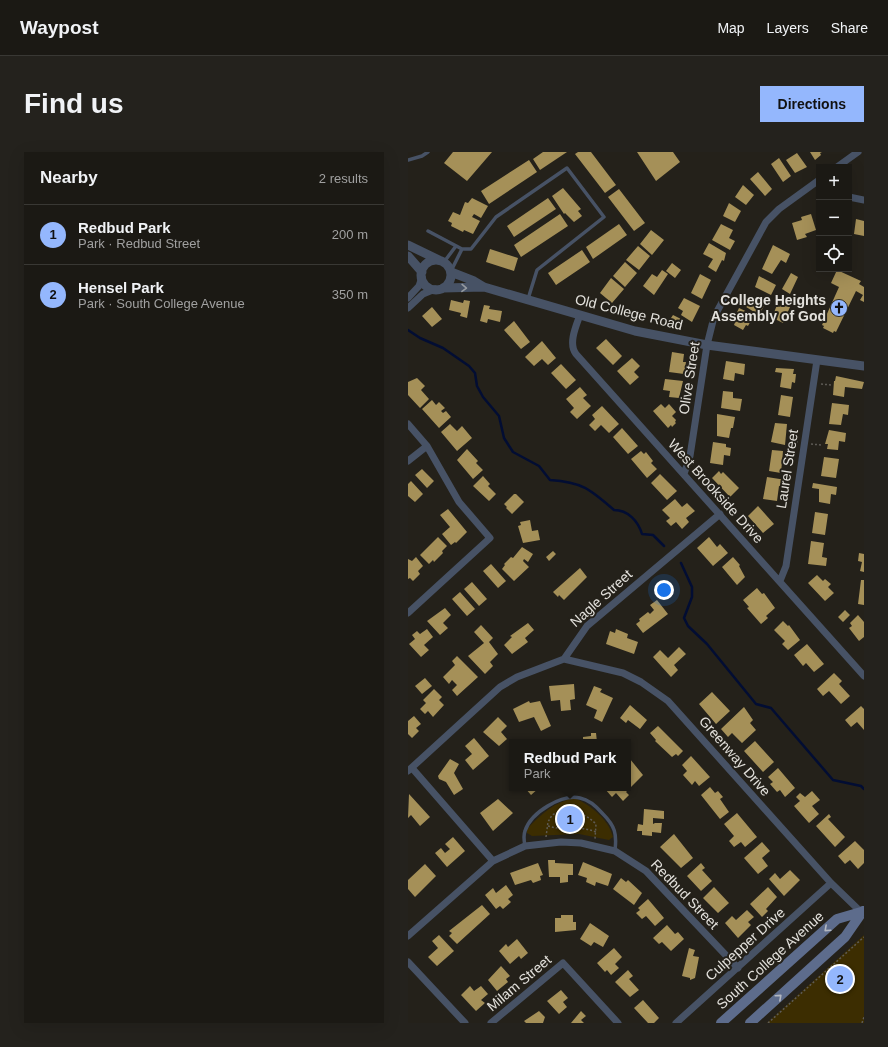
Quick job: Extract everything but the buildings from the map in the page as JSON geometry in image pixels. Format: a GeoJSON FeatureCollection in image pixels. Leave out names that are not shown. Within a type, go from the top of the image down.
{"type":"FeatureCollection","features":[{"type":"Feature","properties":{"kind":"main road","name":"South College Avenue"},"geometry":{"type":"LineString","coordinates":[[721,1023],[837,919],[863,911]]}},
{"type":"Feature","properties":{"kind":"main road"},"geometry":{"type":"LineString","coordinates":[[750,1023],[845,937],[863,911]]}},
{"type":"Feature","properties":{"kind":"street"},"geometry":{"type":"LineString","coordinates":[[841,164],[858,152]]}},
{"type":"Feature","properties":{"kind":"street","name":"Olive Street"},"geometry":{"type":"LineString","coordinates":[[684,474],[690,456],[707,345],[714,317],[766,222],[779,209],[816,183]]}},
{"type":"Feature","properties":{"kind":"street"},"geometry":{"type":"LineString","coordinates":[[852,198],[864,200]]}},
{"type":"Feature","properties":{"kind":"street"},"geometry":{"type":"LineString","coordinates":[[408,245],[441,261],[451,272],[450,281],[439,289],[423,294],[408,308]]}},
{"type":"Feature","properties":{"kind":"street"},"geometry":{"type":"LineString","coordinates":[[408,256],[422,274],[426,286],[439,289]]}},
{"type":"Feature","properties":{"kind":"street"},"geometry":{"type":"LineString","coordinates":[[408,298],[419,286],[426,264],[430,261],[441,261]]}},
{"type":"Feature","properties":{"kind":"street","name":"Old College Road"},"geometry":{"type":"LineString","coordinates":[[451,272],[474,281],[484,287],[635,331],[707,345],[864,366]]}},
{"type":"Feature","properties":{"kind":"street","name":"Old College Road"},"geometry":{"type":"LineString","coordinates":[[439,289],[484,287]]}},
{"type":"Feature","properties":{"kind":"street","name":"West Brookside Drive"},"geometry":{"type":"LineString","coordinates":[[580,315],[572,340],[574,352],[864,676]]}},
{"type":"Feature","properties":{"kind":"street","name":"Laurel Street"},"geometry":{"type":"LineString","coordinates":[[780,581],[786,566],[817,360]]}},
{"type":"Feature","properties":{"kind":"street"},"geometry":{"type":"LineString","coordinates":[[408,424],[427,446],[459,502],[490,538],[408,613]]}},
{"type":"Feature","properties":{"kind":"street"},"geometry":{"type":"LineString","coordinates":[[408,461],[427,446]]}},
{"type":"Feature","properties":{"kind":"street","name":"Nagle Street"},"geometry":{"type":"LineString","coordinates":[[564,659],[586,626],[720,514]]}},
{"type":"Feature","properties":{"kind":"street"},"geometry":{"type":"LineString","coordinates":[[493,861],[410,770],[500,687],[517,677],[564,659]]}},
{"type":"Feature","properties":{"kind":"street","name":"Greenway Drive"},"geometry":{"type":"LineString","coordinates":[[564,659],[623,673],[641,682],[668,701],[831,883],[863,911]]}},
{"type":"Feature","properties":{"kind":"street","name":"Redbud Street"},"geometry":{"type":"LineString","coordinates":[[408,936],[493,861],[525,846],[561,842],[594,845],[615,851],[646,871],[738,968]]}},
{"type":"Feature","properties":{"kind":"street","name":"Culpepper Drive"},"geometry":{"type":"LineString","coordinates":[[676,1023],[831,883]]}},
{"type":"Feature","properties":{"kind":"street"},"geometry":{"type":"LineString","coordinates":[[408,962],[466,1023]]}},
{"type":"Feature","properties":{"kind":"street","name":"Milam Street"},"geometry":{"type":"LineString","coordinates":[[491,1023],[563,964],[618,1023]]}},
{"type":"Feature","properties":{"kind":"lane"},"geometry":{"type":"LineString","coordinates":[[408,160],[422,156],[428,152]]}},
{"type":"Feature","properties":{"kind":"lane"},"geometry":{"type":"LineString","coordinates":[[428,231],[462,249],[471,249],[496,217],[567,168],[604,217],[537,270],[528,299]]}},
{"type":"Feature","properties":{"kind":"lane"},"geometry":{"type":"LineString","coordinates":[[441,261],[456,246]]}},
{"type":"Feature","properties":{"kind":"lane"},"geometry":{"type":"LineString","coordinates":[[451,272],[462,249]]}},
{"type":"Feature","properties":{"kind":"lane"},"geometry":{"type":"LineString","coordinates":[[525,846],[524,836],[526,828],[537,815],[551,804],[562,798],[581,798],[591,803],[610,821],[616,836],[615,851]]}},
{"type":"Feature","properties":{"kind":"path"},"geometry":{"type":"LineString","coordinates":[[814,383],[831,385]]}},
{"type":"Feature","properties":{"kind":"path"},"geometry":{"type":"LineString","coordinates":[[573,825],[575,798]]}},
{"type":"Feature","properties":{"kind":"path"},"geometry":{"type":"LineString","coordinates":[[546,843],[548,826],[552,815],[560,811],[566,813],[578,812],[588,816],[596,824],[594,845]]}},
{"type":"Feature","properties":{"kind":"path"},"geometry":{"type":"LineString","coordinates":[[548,826],[556,828],[573,825],[578,820],[578,812]]}},
{"type":"Feature","properties":{"kind":"path"},"geometry":{"type":"LineString","coordinates":[[566,813],[567,820],[577,828],[590,829],[596,832]]}},
{"type":"Feature","properties":{"kind":"path"},"geometry":{"type":"LineString","coordinates":[[768,1023],[864,936]]}},
{"type":"Feature","properties":{"kind":"path"},"geometry":{"type":"LineString","coordinates":[[862,1023],[864,1017]]}},
{"type":"Feature","properties":{"kind":"shaded area"},"geometry":{"type":"Polygon","coordinates":[[[575,798],[598,813],[611,830],[613,837],[609,840],[579,834],[532,836],[527,833],[527,829],[548,809],[561,802],[575,798]]]}},
{"type":"Feature","properties":{"kind":"shaded area"},"geometry":{"type":"Polygon","coordinates":[[[864,935],[864,1023],[767,1023],[864,935]]]}},
{"type":"Feature","properties":{"kind":"waterway"},"geometry":{"type":"LineString","coordinates":[[408,330],[420,338],[443,348],[469,366],[475,373],[477,386],[483,397],[499,416],[504,438],[513,452],[539,466],[550,480],[570,483],[585,488],[614,510],[619,510],[628,514],[638,525],[642,534],[653,535],[664,546]]}},
{"type":"Feature","properties":{"kind":"waterway"},"geometry":{"type":"LineString","coordinates":[[681,563],[692,587],[692,597],[684,618],[688,626],[707,644],[756,704],[771,708],[833,780],[861,786],[864,789]]}},
{"type":"Feature","properties":{"kind":"place","name":"College Heights Assembly of God"},"geometry":{"type":"Point","coordinates":[839,308]}},
{"type":"Feature","properties":{"kind":"place","name":"Redbud Park"},"geometry":{"type":"Point","coordinates":[570,819]}},
{"type":"Feature","properties":{"kind":"place","name":"Hensel Park"},"geometry":{"type":"Point","coordinates":[840,979]}}]}
